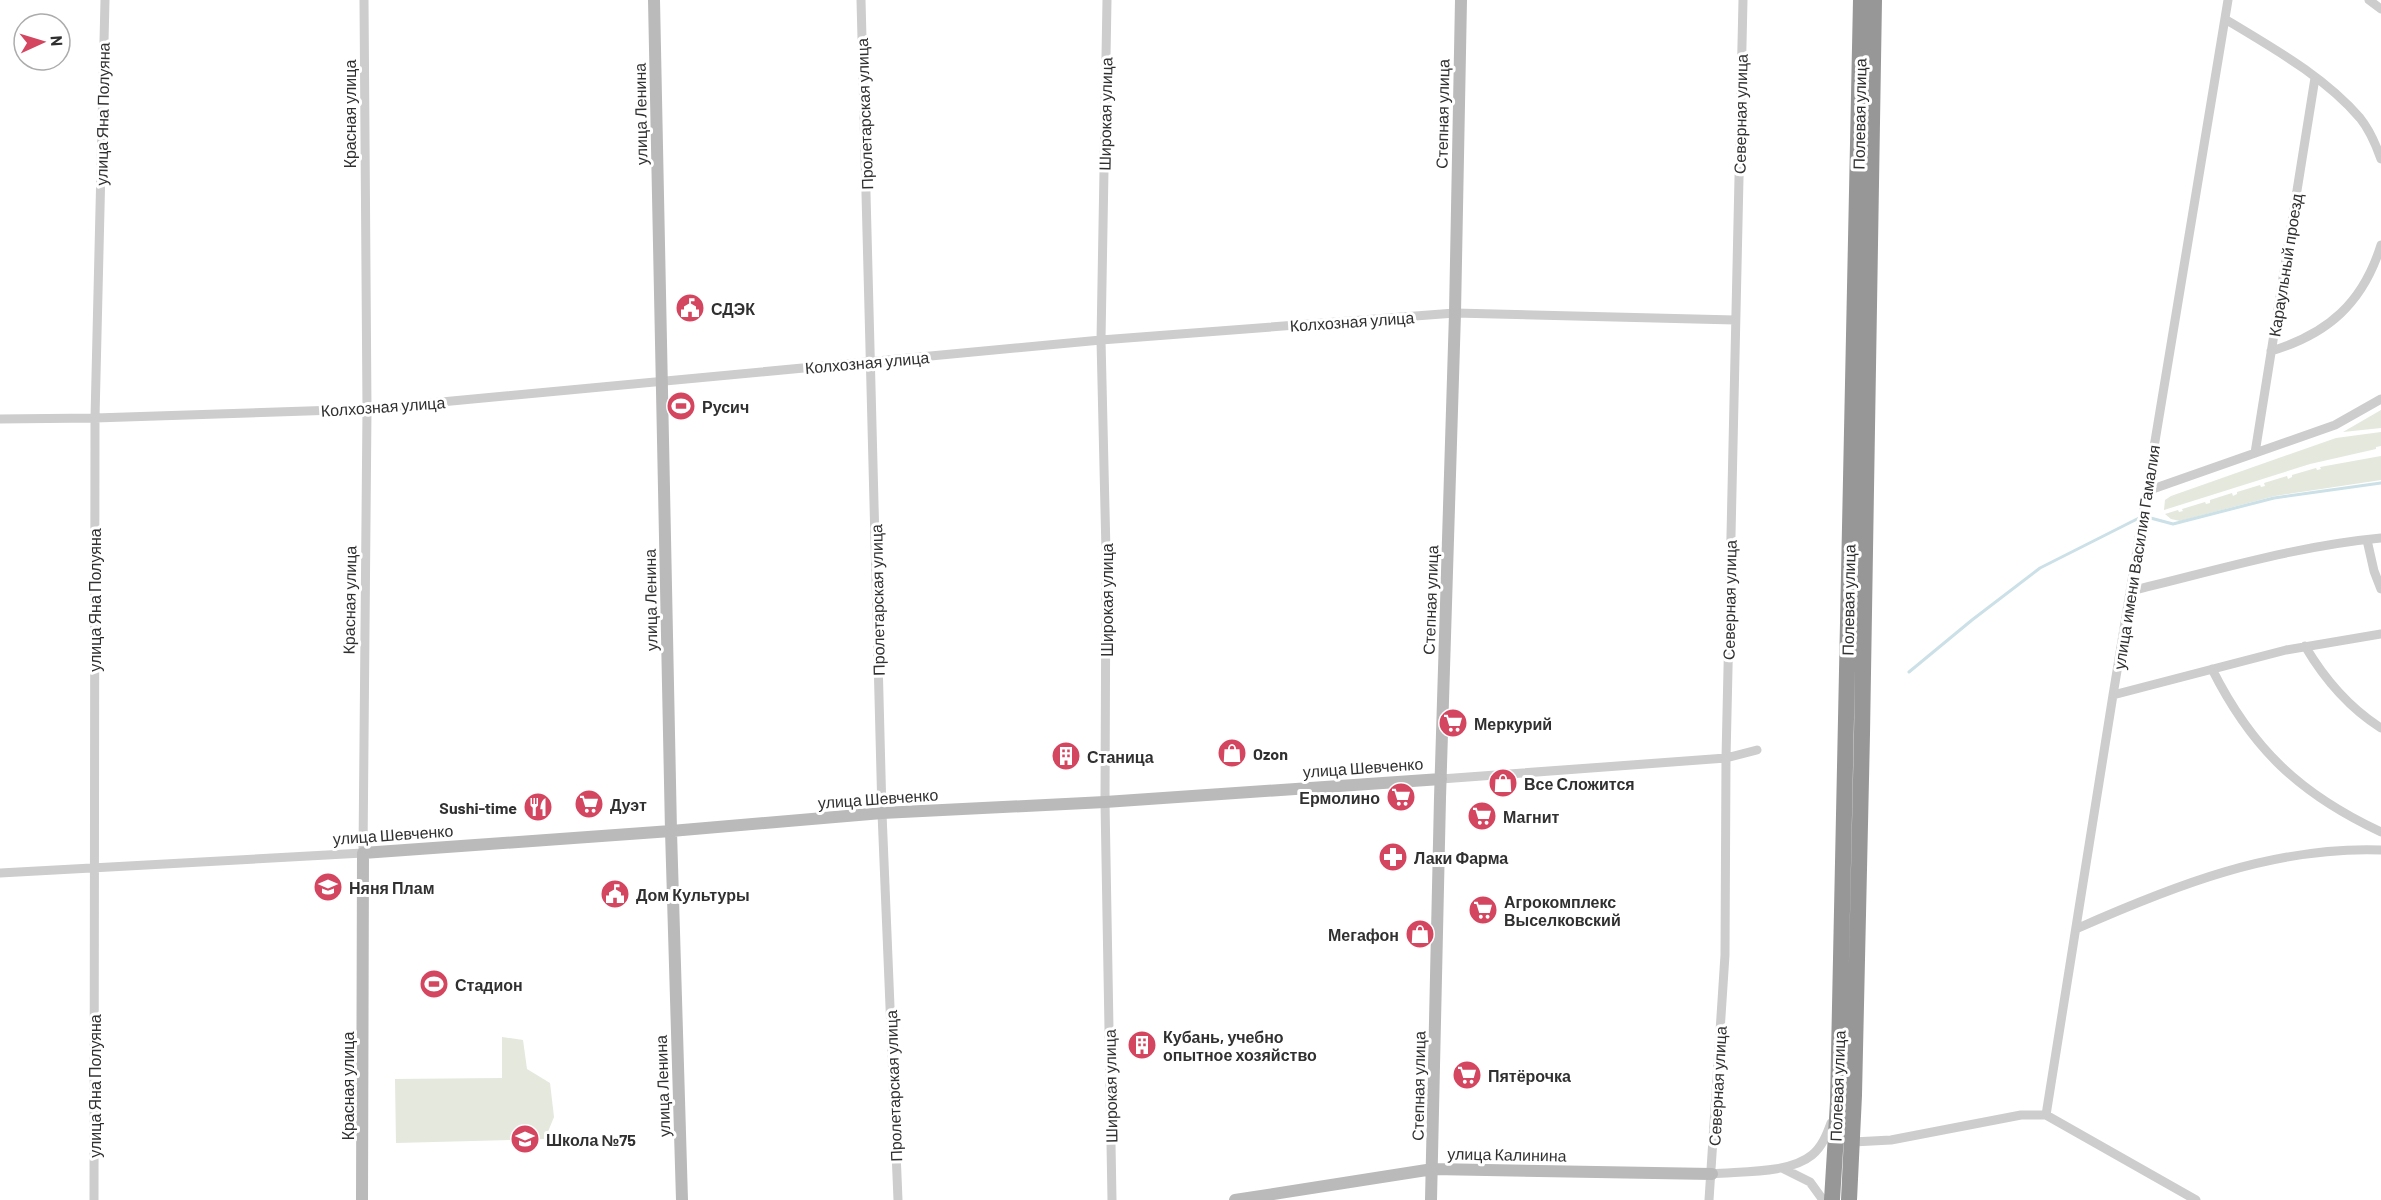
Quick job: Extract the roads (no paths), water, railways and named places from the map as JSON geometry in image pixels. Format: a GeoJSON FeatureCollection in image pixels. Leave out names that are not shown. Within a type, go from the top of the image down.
{"type":"FeatureCollection","features":[{"type":"Feature","properties":{"kind":"highway","name":"Полевая улица"},"geometry":{"type":"LineString","coordinates":[[1832,1200],[1838,1102],[1862,0]]}},
{"type":"Feature","properties":{"kind":"highway","name":"Полевая улица"},"geometry":{"type":"LineString","coordinates":[[1849,1200],[1853,1142],[1862,734],[1874,0]]}},
{"type":"Feature","properties":{"kind":"street","name":"улица Яна Полуяна"},"geometry":{"type":"LineString","coordinates":[[94,1200],[95,418],[105,0]]}},
{"type":"Feature","properties":{"kind":"street","name":"Красная улица"},"geometry":{"type":"LineString","coordinates":[[362,1200],[367,409],[364,0]]}},
{"type":"Feature","properties":{"kind":"street","name":"улица Ленина"},"geometry":{"type":"LineString","coordinates":[[654,0],[671,831],[682,1200]]}},
{"type":"Feature","properties":{"kind":"street","name":"Пролетарская улица"},"geometry":{"type":"LineString","coordinates":[[861,0],[882,813],[898,1200]]}},
{"type":"Feature","properties":{"kind":"street","name":"Широкая улица"},"geometry":{"type":"LineString","coordinates":[[1107,0],[1101,340],[1107,552],[1105,802],[1112,1200]]}},
{"type":"Feature","properties":{"kind":"street","name":"Степная улица"},"geometry":{"type":"LineString","coordinates":[[1431,1200],[1455,313],[1461,0]]}},
{"type":"Feature","properties":{"kind":"street","name":"Северная улица"},"geometry":{"type":"LineString","coordinates":[[1709,1200],[1725,955],[1726,758],[1743,0]]}},
{"type":"Feature","properties":{"kind":"street","name":"улица имени Василия Гамалия"},"geometry":{"type":"LineString","coordinates":[[2046,1115],[2228,0]]}},
{"type":"Feature","properties":{"kind":"street"},"geometry":{"type":"LineString","coordinates":[[2369,0],[2381,9]]}},
{"type":"Feature","properties":{"kind":"street"},"geometry":{"type":"LineString","coordinates":[[2225,19],[2339,96],[2361,120],[2381,159]]}},
{"type":"Feature","properties":{"kind":"street","name":"Караульный проезд"},"geometry":{"type":"LineString","coordinates":[[2255,453],[2314,78]]}},
{"type":"Feature","properties":{"kind":"street"},"geometry":{"type":"LineString","coordinates":[[2271,351],[2296,344],[2323,330],[2347,308],[2365,284],[2381,245]]}},
{"type":"Feature","properties":{"kind":"street","name":"Колхозная улица"},"geometry":{"type":"LineString","coordinates":[[0,419],[367,409],[1101,340],[1455,313],[1735,320]]}},
{"type":"Feature","properties":{"kind":"street"},"geometry":{"type":"LineString","coordinates":[[2147,491],[2336,425],[2381,399]]}},
{"type":"Feature","properties":{"kind":"street"},"geometry":{"type":"LineString","coordinates":[[2130,591],[2269,555],[2381,538]]}},
{"type":"Feature","properties":{"kind":"street"},"geometry":{"type":"LineString","coordinates":[[2367,540],[2381,589]]}},
{"type":"Feature","properties":{"kind":"street"},"geometry":{"type":"LineString","coordinates":[[2113,695],[2305,646],[2381,634]]}},
{"type":"Feature","properties":{"kind":"street"},"geometry":{"type":"LineString","coordinates":[[2305,646],[2319,670],[2338,694],[2359,714],[2381,728]]}},
{"type":"Feature","properties":{"kind":"street"},"geometry":{"type":"LineString","coordinates":[[2212,669],[2224,693],[2269,755],[2322,801],[2381,832]]}},
{"type":"Feature","properties":{"kind":"street","name":"улица Шевченко"},"geometry":{"type":"LineString","coordinates":[[0,873],[363,853],[882,813],[1105,802],[1726,758],[1757,750]]}},
{"type":"Feature","properties":{"kind":"street"},"geometry":{"type":"LineString","coordinates":[[2076,929],[2164,891],[2222,872],[2314,852],[2353,849],[2381,850]]}},
{"type":"Feature","properties":{"kind":"street"},"geometry":{"type":"LineString","coordinates":[[1782,1168],[1803,1161],[1815,1153],[1827,1135],[1838,1102]]}},
{"type":"Feature","properties":{"kind":"street"},"geometry":{"type":"LineString","coordinates":[[1853,1142],[1891,1140],[2021,1115],[2046,1115],[2196,1200]]}},
{"type":"Feature","properties":{"kind":"street"},"geometry":{"type":"LineString","coordinates":[[1782,1168],[1810,1182],[1823,1200]]}},
{"type":"Feature","properties":{"kind":"street","name":"улица Калинина"},"geometry":{"type":"LineString","coordinates":[[1235,1200],[1433,1169],[1712,1174],[1782,1168]]}},
{"type":"Feature","properties":{"kind":"waterway"},"geometry":{"type":"LineString","coordinates":[[1909,672],[2040,568],[2143,516],[2173,524],[2274,498],[2381,483]]}},
{"type":"Feature","properties":{"kind":"place","name":"СДЭК"},"geometry":{"type":"Point","coordinates":[690,308]}},
{"type":"Feature","properties":{"kind":"place","name":"Русич"},"geometry":{"type":"Point","coordinates":[681,406]}},
{"type":"Feature","properties":{"kind":"place","name":"Меркурий"},"geometry":{"type":"Point","coordinates":[1453,723]}},
{"type":"Feature","properties":{"kind":"place","name":"Ozon"},"geometry":{"type":"Point","coordinates":[1232,753]}},
{"type":"Feature","properties":{"kind":"place","name":"Станица"},"geometry":{"type":"Point","coordinates":[1066,756]}},
{"type":"Feature","properties":{"kind":"place","name":"Все Сложится"},"geometry":{"type":"Point","coordinates":[1503,783]}},
{"type":"Feature","properties":{"kind":"place","name":"Ермолино"},"geometry":{"type":"Point","coordinates":[1401,797]}},
{"type":"Feature","properties":{"kind":"place","name":"Дуэт"},"geometry":{"type":"Point","coordinates":[589,804]}},
{"type":"Feature","properties":{"kind":"place","name":"Sushi-time"},"geometry":{"type":"Point","coordinates":[538,807]}},
{"type":"Feature","properties":{"kind":"place","name":"Магнит"},"geometry":{"type":"Point","coordinates":[1482,816]}},
{"type":"Feature","properties":{"kind":"place","name":"Лаки Фарма"},"geometry":{"type":"Point","coordinates":[1393,857]}},
{"type":"Feature","properties":{"kind":"place","name":"Няня Плам"},"geometry":{"type":"Point","coordinates":[328,887]}},
{"type":"Feature","properties":{"kind":"place","name":"Дом Культуры"},"geometry":{"type":"Point","coordinates":[615,894]}},
{"type":"Feature","properties":{"kind":"place","name":"Агрокомплекс Выселковский"},"geometry":{"type":"Point","coordinates":[1483,910]}},
{"type":"Feature","properties":{"kind":"place","name":"Мегафон"},"geometry":{"type":"Point","coordinates":[1420,934]}},
{"type":"Feature","properties":{"kind":"place","name":"Стадион"},"geometry":{"type":"Point","coordinates":[434,984]}},
{"type":"Feature","properties":{"kind":"place","name":"Кубань, учебно опытное хозяйство"},"geometry":{"type":"Point","coordinates":[1142,1045]}},
{"type":"Feature","properties":{"kind":"place","name":"Пятёрочка"},"geometry":{"type":"Point","coordinates":[1467,1075]}},
{"type":"Feature","properties":{"kind":"place","name":"Школа №75"},"geometry":{"type":"Point","coordinates":[525,1139]}}]}
